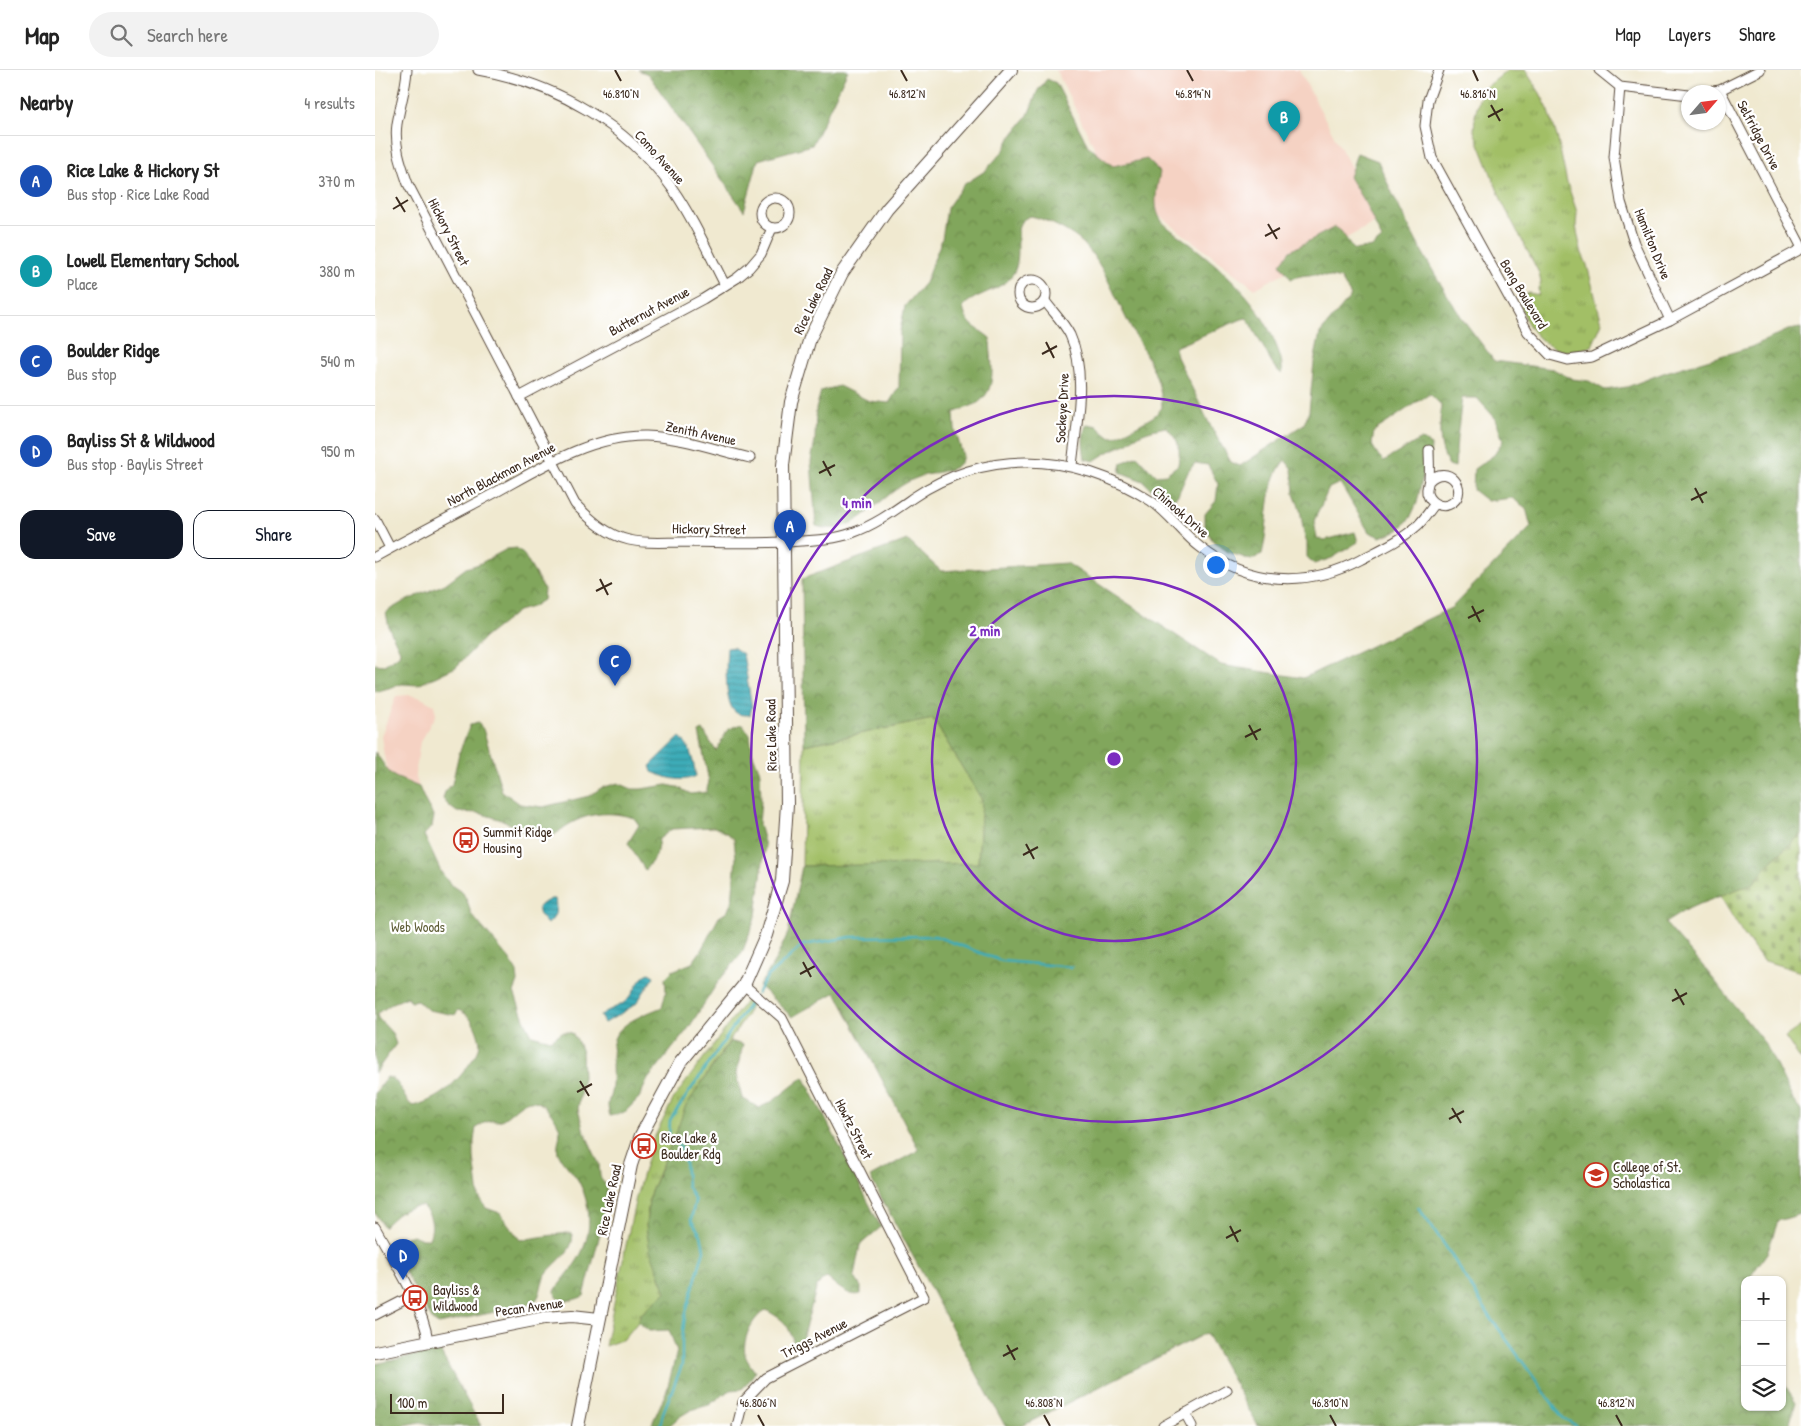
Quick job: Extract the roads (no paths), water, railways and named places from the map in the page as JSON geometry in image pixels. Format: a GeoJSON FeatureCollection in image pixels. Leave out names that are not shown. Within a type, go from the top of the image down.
{"type":"FeatureCollection","features":[{"type":"Feature","properties":{"kind":"main road","name":"Rice Lake Road"},"geometry":{"type":"LineString","coordinates":[[578,1426],[631,1166],[641,1135],[680,1063],[744,985],[766,935],[782,881],[787,804],[783,465],[791,402],[810,338],[842,274],[887,209],[1011,70]]}},
{"type":"Feature","properties":{"kind":"main road","name":"Pecan Avenue"},"geometry":{"type":"LineString","coordinates":[[375,1352],[544,1318],[572,1316],[599,1319]]}},
{"type":"Feature","properties":{"kind":"street","name":"Hickory Street"},"geometry":{"type":"LineString","coordinates":[[407,70],[397,124],[398,156],[408,184],[575,504],[589,519],[602,528],[632,541],[783,542]]}},
{"type":"Feature","properties":{"kind":"street","name":"Como Avenue"},"geometry":{"type":"LineString","coordinates":[[478,70],[527,82],[566,98],[600,117],[638,148],[658,170],[679,200],[725,285]]}},
{"type":"Feature","properties":{"kind":"street","name":"Bong Boulevard"},"geometry":{"type":"LineString","coordinates":[[1439,70],[1427,100],[1425,126],[1432,158],[1528,332],[1550,355],[1568,360],[1592,357],[1670,320],[1801,247]]}},
{"type":"Feature","properties":{"kind":"street"},"geometry":{"type":"LineString","coordinates":[[1599,70],[1620,87],[1681,94]]}},
{"type":"Feature","properties":{"kind":"street"},"geometry":{"type":"LineString","coordinates":[[1726,87],[1760,70]]}},
{"type":"Feature","properties":{"kind":"street","name":"Hamilton Drive"},"geometry":{"type":"LineString","coordinates":[[1620,87],[1614,157],[1621,202],[1634,243],[1670,320]]}},
{"type":"Feature","properties":{"kind":"street","name":"Selfridge Drive"},"geometry":{"type":"LineString","coordinates":[[1726,103],[1801,247]]}},
{"type":"Feature","properties":{"kind":"street","name":"Butternut Avenue"},"geometry":{"type":"LineString","coordinates":[[519,397],[725,285],[749,268],[761,254],[772,228]]}},
{"type":"Feature","properties":{"kind":"street","name":"Sockeye Drive"},"geometry":{"type":"LineString","coordinates":[[1045,301],[1069,334],[1077,359],[1080,386],[1072,466]]}},
{"type":"Feature","properties":{"kind":"street","name":"North Blackman Avenue"},"geometry":{"type":"LineString","coordinates":[[375,557],[552,462],[593,444],[621,438],[646,436]]}},
{"type":"Feature","properties":{"kind":"street","name":"Zenith Avenue"},"geometry":{"type":"LineString","coordinates":[[646,436],[678,440],[750,458]]}},
{"type":"Feature","properties":{"kind":"street"},"geometry":{"type":"LineString","coordinates":[[1429,450],[1428,496],[1435,504],[1445,506],[1454,501],[1459,492],[1453,478],[1443,474],[1433,477],[1429,481]]}},
{"type":"Feature","properties":{"kind":"street","name":"Chinook Drive"},"geometry":{"type":"LineString","coordinates":[[783,542],[829,539],[853,533],[883,519],[933,486],[957,475],[985,467],[1025,462],[1072,466],[1123,485],[1154,503],[1197,545],[1215,559],[1245,572],[1281,580],[1294,580],[1327,574],[1351,565],[1401,538],[1419,525],[1435,504]]}},
{"type":"Feature","properties":{"kind":"street"},"geometry":{"type":"LineString","coordinates":[[375,519],[390,548]]}},
{"type":"Feature","properties":{"kind":"street","name":"Howtz Street"},"geometry":{"type":"LineString","coordinates":[[744,985],[782,1018],[924,1298]]}},
{"type":"Feature","properties":{"kind":"street"},"geometry":{"type":"LineString","coordinates":[[375,1227],[426,1325],[428,1340]]}},
{"type":"Feature","properties":{"kind":"street"},"geometry":{"type":"LineString","coordinates":[[375,1315],[412,1296]]}},
{"type":"Feature","properties":{"kind":"street","name":"Triggs Avenue"},"geometry":{"type":"LineString","coordinates":[[738,1425],[743,1402],[766,1378],[924,1298]]}},
{"type":"Feature","properties":{"kind":"street"},"geometry":{"type":"LineString","coordinates":[[1163,1426],[1227,1390]]}},
{"type":"Feature","properties":{"kind":"street"},"geometry":{"type":"LineString","coordinates":[[1185,1414],[1192,1426]]}},
{"type":"Feature","properties":{"kind":"water"},"geometry":{"type":"Polygon","coordinates":[[[733,647],[743,654],[752,707],[750,715],[735,712],[729,700],[727,691],[727,648],[733,647]]]}},
{"type":"Feature","properties":{"kind":"water"},"geometry":{"type":"Polygon","coordinates":[[[680,737],[689,749],[696,776],[685,779],[668,778],[652,772],[650,766],[680,737]]]}},
{"type":"Feature","properties":{"kind":"water"},"geometry":{"type":"Polygon","coordinates":[[[551,899],[555,899],[556,910],[554,917],[547,924],[540,916],[538,907],[551,899]]]}},
{"type":"Feature","properties":{"kind":"water"},"geometry":{"type":"Polygon","coordinates":[[[649,973],[654,976],[636,1004],[604,1023],[600,1016],[626,1001],[642,978],[649,973]]]}},
{"type":"Feature","properties":{"kind":"waterway"},"geometry":{"type":"LineString","coordinates":[[757,993],[767,977],[803,945],[851,937],[935,936],[1002,961],[1072,967]]}},
{"type":"Feature","properties":{"kind":"waterway"},"geometry":{"type":"LineString","coordinates":[[660,1426],[663,1413],[682,1365],[682,1339],[685,1316],[704,1250],[701,1235],[691,1220],[695,1201],[687,1185],[682,1148],[669,1138],[670,1120],[754,997]]}},
{"type":"Feature","properties":{"kind":"waterway"},"geometry":{"type":"LineString","coordinates":[[1418,1207],[1491,1318],[1563,1418],[1577,1426]]}},
{"type":"Feature","properties":{"kind":"place","name":"Lowell Elementary School"},"geometry":{"type":"Point","coordinates":[1284,142]}},
{"type":"Feature","properties":{"kind":"place","name":"Rice Lake & Hickory St"},"geometry":{"type":"Point","coordinates":[790,551]}},
{"type":"Feature","properties":{"kind":"place","name":"Boulder Ridge"},"geometry":{"type":"Point","coordinates":[615,686]}},
{"type":"Feature","properties":{"kind":"place","name":"Summit Ridge Housing"},"geometry":{"type":"Point","coordinates":[466,840]}},
{"type":"Feature","properties":{"kind":"place","name":"Rice Lake & Boulder Rdg"},"geometry":{"type":"Point","coordinates":[644,1146]}},
{"type":"Feature","properties":{"kind":"place","name":"College of St. Scholastica"},"geometry":{"type":"Point","coordinates":[1596,1175]}},
{"type":"Feature","properties":{"kind":"place","name":"Bayliss St & Wildwood"},"geometry":{"type":"Point","coordinates":[403,1280]}},
{"type":"Feature","properties":{"kind":"place","name":"Bayliss & Wildwood"},"geometry":{"type":"Point","coordinates":[415,1298]}},
{"type":"Feature","properties":{"kind":"park label","name":"Web Woods"},"geometry":{"type":"Point","coordinates":[418,927]}}]}
